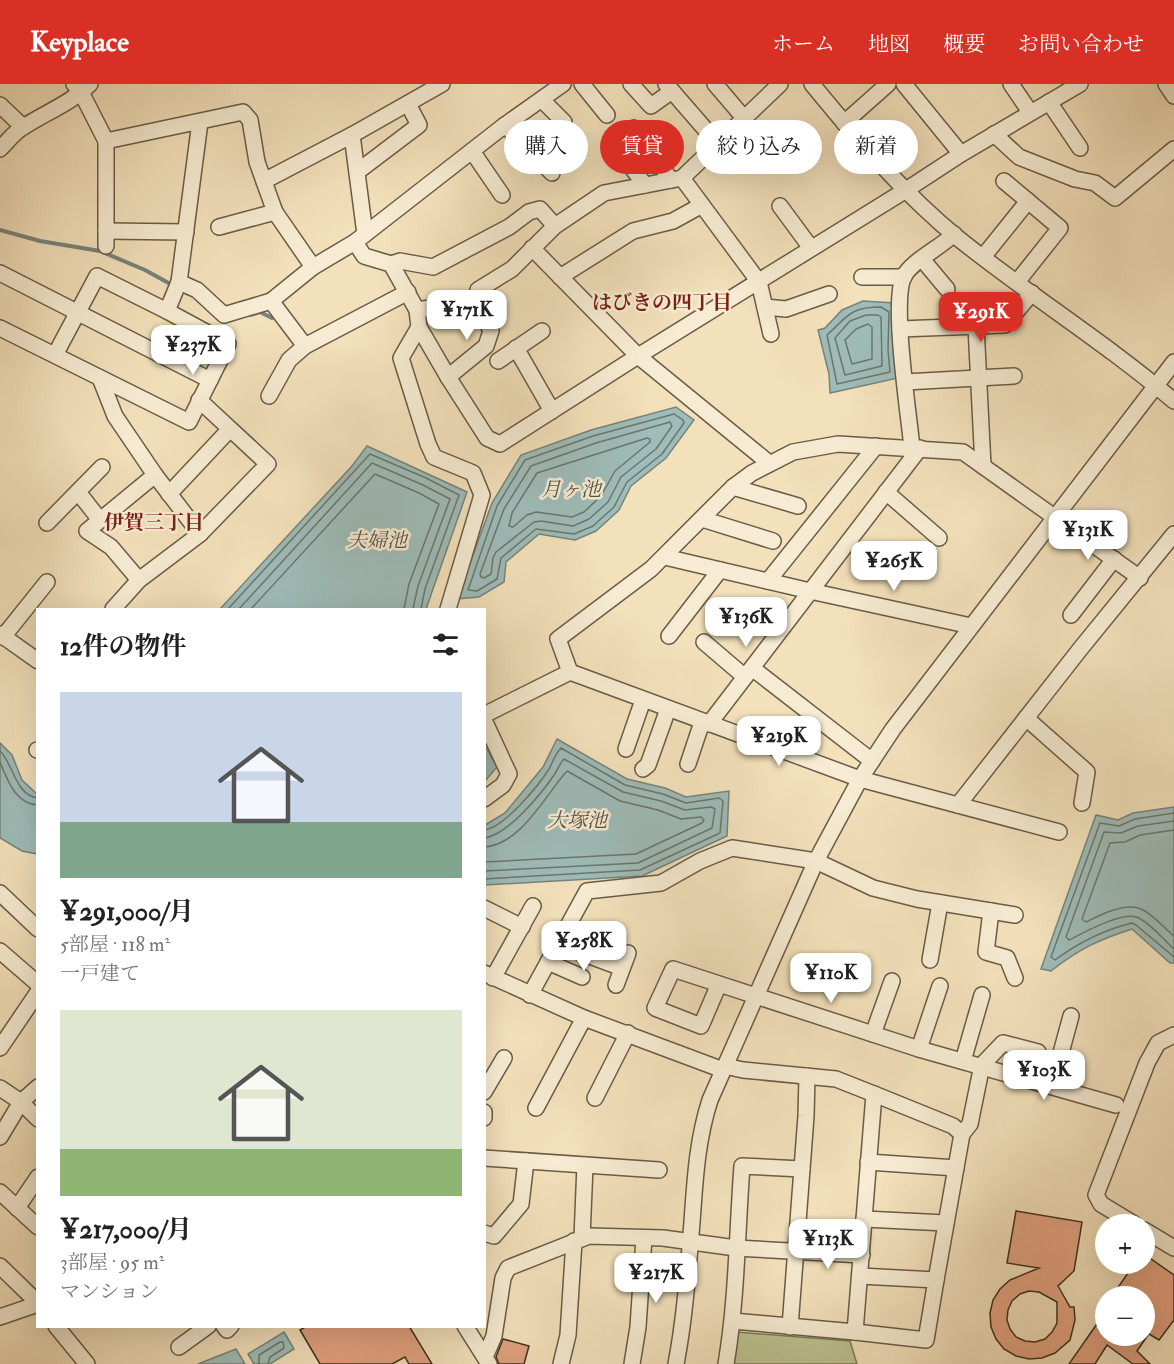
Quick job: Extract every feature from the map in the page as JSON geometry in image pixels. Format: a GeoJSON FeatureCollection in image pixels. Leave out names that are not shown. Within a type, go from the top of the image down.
{"type":"FeatureCollection","features":[{"type":"Feature","properties":{"kind":"street"},"geometry":{"type":"LineString","coordinates":[[264,181],[442,84]]}},
{"type":"Feature","properties":{"kind":"street"},"geometry":{"type":"LineString","coordinates":[[513,120],[563,84]]}},
{"type":"Feature","properties":{"kind":"street"},"geometry":{"type":"LineString","coordinates":[[582,84],[608,115]]}},
{"type":"Feature","properties":{"kind":"street"},"geometry":{"type":"LineString","coordinates":[[631,84],[651,106],[668,86],[697,120]]}},
{"type":"Feature","properties":{"kind":"street"},"geometry":{"type":"LineString","coordinates":[[715,84],[744,118],[780,84]]}},
{"type":"Feature","properties":{"kind":"street"},"geometry":{"type":"LineString","coordinates":[[812,84],[842,120]]}},
{"type":"Feature","properties":{"kind":"street"},"geometry":{"type":"LineString","coordinates":[[847,120],[888,84]]}},
{"type":"Feature","properties":{"kind":"street"},"geometry":{"type":"LineString","coordinates":[[904,84],[961,154]]}},
{"type":"Feature","properties":{"kind":"street"},"geometry":{"type":"LineString","coordinates":[[1011,84],[1030,112]]}},
{"type":"Feature","properties":{"kind":"street"},"geometry":{"type":"LineString","coordinates":[[391,264],[417,310],[419,327],[448,377],[487,438],[500,444],[961,154],[1080,84]]}},
{"type":"Feature","properties":{"kind":"street"},"geometry":{"type":"LineString","coordinates":[[1166,84],[1174,96]]}},
{"type":"Feature","properties":{"kind":"street"},"geometry":{"type":"LineString","coordinates":[[0,149],[23,126],[51,112],[82,87],[106,141],[106,239],[186,232]]}},
{"type":"Feature","properties":{"kind":"street"},"geometry":{"type":"LineString","coordinates":[[542,100],[562,120]]}},
{"type":"Feature","properties":{"kind":"street"},"geometry":{"type":"LineString","coordinates":[[1049,102],[1080,148]]}},
{"type":"Feature","properties":{"kind":"street"},"geometry":{"type":"LineString","coordinates":[[357,172],[419,125],[408,104]]}},
{"type":"Feature","properties":{"kind":"street"},"geometry":{"type":"LineString","coordinates":[[0,105],[23,126]]}},
{"type":"Feature","properties":{"kind":"street"},"geometry":{"type":"LineString","coordinates":[[106,141],[243,112],[250,120],[257,162],[275,212],[313,267]]}},
{"type":"Feature","properties":{"kind":"street"},"geometry":{"type":"LineString","coordinates":[[167,311],[179,282],[200,122]]}},
{"type":"Feature","properties":{"kind":"street"},"geometry":{"type":"LineString","coordinates":[[179,282],[197,290],[224,315],[271,301],[313,267],[360,238],[504,127]]}},
{"type":"Feature","properties":{"kind":"street"},"geometry":{"type":"LineString","coordinates":[[994,134],[1019,157],[1075,179],[1095,183],[1115,198],[1174,149]]}},
{"type":"Feature","properties":{"kind":"street"},"geometry":{"type":"LineString","coordinates":[[352,135],[357,172],[360,238],[364,256],[391,264],[400,261],[433,267],[509,227],[529,212],[540,208],[555,226]]}},
{"type":"Feature","properties":{"kind":"street"},"geometry":{"type":"LineString","coordinates":[[472,151],[502,195]]}},
{"type":"Feature","properties":{"kind":"street"},"geometry":{"type":"LineString","coordinates":[[448,377],[486,346],[491,331],[476,301],[478,290],[512,269],[555,226],[604,193],[676,179],[696,162]]}},
{"type":"Feature","properties":{"kind":"street"},"geometry":{"type":"LineString","coordinates":[[637,174],[645,185]]}},
{"type":"Feature","properties":{"kind":"street"},"geometry":{"type":"LineString","coordinates":[[672,174],[702,206],[759,282],[771,334]]}},
{"type":"Feature","properties":{"kind":"street"},"geometry":{"type":"LineString","coordinates":[[891,174],[954,234],[1174,401]]}},
{"type":"Feature","properties":{"kind":"street"},"geometry":{"type":"LineString","coordinates":[[1004,181],[1060,228],[1017,282]]}},
{"type":"Feature","properties":{"kind":"street"},"geometry":{"type":"LineString","coordinates":[[983,257],[1028,201]]}},
{"type":"Feature","properties":{"kind":"street"},"geometry":{"type":"LineString","coordinates":[[560,277],[633,231],[673,220],[702,206]]}},
{"type":"Feature","properties":{"kind":"street"},"geometry":{"type":"LineString","coordinates":[[780,206],[811,248]]}},
{"type":"Feature","properties":{"kind":"street"},"geometry":{"type":"LineString","coordinates":[[219,227],[275,212]]}},
{"type":"Feature","properties":{"kind":"street"},"geometry":{"type":"LineString","coordinates":[[688,764],[706,723],[748,673],[886,492],[916,448],[905,382],[900,329],[899,311],[904,277],[911,267],[954,234]]}},
{"type":"Feature","properties":{"kind":"street"},"geometry":{"type":"LineString","coordinates":[[532,248],[638,356],[769,463]]}},
{"type":"Feature","properties":{"kind":"street"},"geometry":{"type":"LineString","coordinates":[[922,259],[947,289]]}},
{"type":"Feature","properties":{"kind":"street"},"geometry":{"type":"LineString","coordinates":[[0,273],[210,380]]}},
{"type":"Feature","properties":{"kind":"street"},"geometry":{"type":"LineString","coordinates":[[0,328],[55,356],[189,422],[228,344],[97,276],[55,356]]}},
{"type":"Feature","properties":{"kind":"street"},"geometry":{"type":"LineString","coordinates":[[862,277],[904,277]]}},
{"type":"Feature","properties":{"kind":"street"},"geometry":{"type":"LineString","coordinates":[[269,396],[289,360],[305,346],[408,292]]}},
{"type":"Feature","properties":{"kind":"street"},"geometry":{"type":"LineString","coordinates":[[900,329],[1005,325],[1032,293]]}},
{"type":"Feature","properties":{"kind":"street"},"geometry":{"type":"LineString","coordinates":[[765,307],[786,309],[829,294]]}},
{"type":"Feature","properties":{"kind":"street"},"geometry":{"type":"LineString","coordinates":[[271,301],[305,346]]}},
{"type":"Feature","properties":{"kind":"street"},"geometry":{"type":"LineString","coordinates":[[417,310],[476,301]]}},
{"type":"Feature","properties":{"kind":"street"},"geometry":{"type":"LineString","coordinates":[[976,326],[983,466]]}},
{"type":"Feature","properties":{"kind":"street"},"geometry":{"type":"LineString","coordinates":[[419,327],[401,358],[428,444],[434,457],[473,473],[483,495],[448,608]]}},
{"type":"Feature","properties":{"kind":"street"},"geometry":{"type":"LineString","coordinates":[[498,361],[542,331]]}},
{"type":"Feature","properties":{"kind":"street"},"geometry":{"type":"LineString","coordinates":[[516,348],[552,411]]}},
{"type":"Feature","properties":{"kind":"street"},"geometry":{"type":"LineString","coordinates":[[676,1364],[687,1294],[697,1155],[702,1125],[786,924],[816,861],[860,779],[893,729],[1174,362]]}},
{"type":"Feature","properties":{"kind":"street"},"geometry":{"type":"LineString","coordinates":[[905,382],[1014,376]]}},
{"type":"Feature","properties":{"kind":"street"},"geometry":{"type":"LineString","coordinates":[[100,378],[115,416],[154,475],[200,534]]}},
{"type":"Feature","properties":{"kind":"street"},"geometry":{"type":"LineString","coordinates":[[114,608],[139,580],[200,534],[268,464],[199,400]]}},
{"type":"Feature","properties":{"kind":"street"},"geometry":{"type":"LineString","coordinates":[[169,494],[230,429]]}},
{"type":"Feature","properties":{"kind":"street"},"geometry":{"type":"LineString","coordinates":[[570,672],[558,639],[665,556],[733,487],[769,463],[793,452],[838,444],[963,452],[1140,578]]}},
{"type":"Feature","properties":{"kind":"street"},"geometry":{"type":"LineString","coordinates":[[768,581],[876,446]]}},
{"type":"Feature","properties":{"kind":"street"},"geometry":{"type":"LineString","coordinates":[[47,523],[102,467]]}},
{"type":"Feature","properties":{"kind":"street"},"geometry":{"type":"LineString","coordinates":[[139,580],[111,547],[87,531],[154,475]]}},
{"type":"Feature","properties":{"kind":"street"},"geometry":{"type":"LineString","coordinates":[[733,487],[798,506]]}},
{"type":"Feature","properties":{"kind":"street"},"geometry":{"type":"LineString","coordinates":[[78,492],[100,520]]}},
{"type":"Feature","properties":{"kind":"street"},"geometry":{"type":"LineString","coordinates":[[886,492],[939,538]]}},
{"type":"Feature","properties":{"kind":"street"},"geometry":{"type":"LineString","coordinates":[[702,519],[773,541]]}},
{"type":"Feature","properties":{"kind":"street"},"geometry":{"type":"LineString","coordinates":[[958,805],[1174,534]]}},
{"type":"Feature","properties":{"kind":"street"},"geometry":{"type":"LineString","coordinates":[[665,556],[971,626]]}},
{"type":"Feature","properties":{"kind":"street"},"geometry":{"type":"LineString","coordinates":[[1071,615],[1114,559]]}},
{"type":"Feature","properties":{"kind":"street"},"geometry":{"type":"LineString","coordinates":[[669,636],[720,570]]}},
{"type":"Feature","properties":{"kind":"street"},"geometry":{"type":"LineString","coordinates":[[36,660],[2,636],[47,582]]}},
{"type":"Feature","properties":{"kind":"street"},"geometry":{"type":"LineString","coordinates":[[704,642],[872,761]]}},
{"type":"Feature","properties":{"kind":"street"},"geometry":{"type":"LineString","coordinates":[[486,717],[570,672],[860,779],[1059,832]]}},
{"type":"Feature","properties":{"kind":"street"},"geometry":{"type":"LineString","coordinates":[[626,749],[644,700]]}},
{"type":"Feature","properties":{"kind":"street"},"geometry":{"type":"LineString","coordinates":[[643,769],[648,765],[668,709]]}},
{"type":"Feature","properties":{"kind":"street"},"geometry":{"type":"LineString","coordinates":[[1026,718],[1087,772],[1082,803]]}},
{"type":"Feature","properties":{"kind":"street"},"geometry":{"type":"LineString","coordinates":[[486,722],[509,774],[503,785],[486,798]]}},
{"type":"Feature","properties":{"kind":"street"},"geometry":{"type":"LineString","coordinates":[[530,995],[587,891],[661,883],[700,861],[732,848],[816,861],[873,888],[917,899],[1015,915]]}},
{"type":"Feature","properties":{"kind":"street"},"geometry":{"type":"LineString","coordinates":[[0,893],[36,927]]}},
{"type":"Feature","properties":{"kind":"street"},"geometry":{"type":"LineString","coordinates":[[930,960],[940,903]]}},
{"type":"Feature","properties":{"kind":"street"},"geometry":{"type":"LineString","coordinates":[[534,906],[489,975],[584,1018],[724,1068],[836,1078],[953,1126],[962,1134]]}},
{"type":"Feature","properties":{"kind":"street"},"geometry":{"type":"LineString","coordinates":[[486,909],[522,927]]}},
{"type":"Feature","properties":{"kind":"street"},"geometry":{"type":"LineString","coordinates":[[991,911],[986,951],[1006,958],[1015,978]]}},
{"type":"Feature","properties":{"kind":"street"},"geometry":{"type":"LineString","coordinates":[[558,944],[622,968]]}},
{"type":"Feature","properties":{"kind":"street"},"geometry":{"type":"LineString","coordinates":[[0,951],[36,982]]}},
{"type":"Feature","properties":{"kind":"street"},"geometry":{"type":"LineString","coordinates":[[615,985],[628,953]]}},
{"type":"Feature","properties":{"kind":"street"},"geometry":{"type":"LineString","coordinates":[[548,962],[582,977]]}},
{"type":"Feature","properties":{"kind":"street"},"geometry":{"type":"LineString","coordinates":[[873,1034],[892,981]]}},
{"type":"Feature","properties":{"kind":"street"},"geometry":{"type":"LineString","coordinates":[[718,984],[919,1049],[982,1065],[1116,1105]]}},
{"type":"Feature","properties":{"kind":"street"},"geometry":{"type":"LineString","coordinates":[[919,1049],[940,986]]}},
{"type":"Feature","properties":{"kind":"street"},"geometry":{"type":"LineString","coordinates":[[0,1048],[36,995]]}},
{"type":"Feature","properties":{"kind":"street"},"geometry":{"type":"LineString","coordinates":[[963,1061],[982,995]]}},
{"type":"Feature","properties":{"kind":"street"},"geometry":{"type":"LineString","coordinates":[[1052,1086],[1071,1016]]}},
{"type":"Feature","properties":{"kind":"street"},"geometry":{"type":"LineString","coordinates":[[536,1108],[584,1018]]}},
{"type":"Feature","properties":{"kind":"street"},"geometry":{"type":"LineString","coordinates":[[595,1098],[628,1033]]}},
{"type":"Feature","properties":{"kind":"street"},"geometry":{"type":"LineString","coordinates":[[1118,1214],[1101,1204],[1096,1195],[1147,1063],[1158,1043],[1174,1035]]}},
{"type":"Feature","properties":{"kind":"street"},"geometry":{"type":"LineString","coordinates":[[733,1321],[926,1340],[962,1134],[970,1124],[982,1065],[1003,1043],[1038,1052]]}},
{"type":"Feature","properties":{"kind":"street"},"geometry":{"type":"LineString","coordinates":[[486,1089],[504,1058]]}},
{"type":"Feature","properties":{"kind":"street"},"geometry":{"type":"LineString","coordinates":[[790,1327],[807,1076]]}},
{"type":"Feature","properties":{"kind":"street"},"geometry":{"type":"LineString","coordinates":[[0,1088],[21,1102],[36,1117]]}},
{"type":"Feature","properties":{"kind":"street"},"geometry":{"type":"LineString","coordinates":[[0,1137],[21,1102],[36,1089]]}},
{"type":"Feature","properties":{"kind":"street"},"geometry":{"type":"LineString","coordinates":[[855,1332],[874,1094]]}},
{"type":"Feature","properties":{"kind":"street"},"geometry":{"type":"LineString","coordinates":[[486,1158],[659,1170]]}},
{"type":"Feature","properties":{"kind":"street"},"geometry":{"type":"LineString","coordinates":[[486,1234],[494,1236],[521,1204],[526,1161]]}},
{"type":"Feature","properties":{"kind":"street"},"geometry":{"type":"LineString","coordinates":[[868,1162],[956,1168]]}},
{"type":"Feature","properties":{"kind":"street"},"geometry":{"type":"LineString","coordinates":[[561,1364],[568,1335],[585,1165]]}},
{"type":"Feature","properties":{"kind":"street"},"geometry":{"type":"LineString","coordinates":[[726,1364],[733,1321],[742,1166],[802,1169]]}},
{"type":"Feature","properties":{"kind":"street"},"geometry":{"type":"LineString","coordinates":[[18,1208],[36,1180]]}},
{"type":"Feature","properties":{"kind":"street"},"geometry":{"type":"LineString","coordinates":[[0,1192],[36,1225]]}},
{"type":"Feature","properties":{"kind":"street"},"geometry":{"type":"LineString","coordinates":[[864,1219],[946,1223]]}},
{"type":"Feature","properties":{"kind":"street"},"geometry":{"type":"LineString","coordinates":[[487,1361],[494,1336],[503,1278],[508,1269],[589,1236],[644,1238],[736,1248],[862,1256]]}},
{"type":"Feature","properties":{"kind":"street"},"geometry":{"type":"LineString","coordinates":[[1155,1237],[1174,1248]]}},
{"type":"Feature","properties":{"kind":"street"},"geometry":{"type":"LineString","coordinates":[[632,1364],[638,1327],[644,1238]]}},
{"type":"Feature","properties":{"kind":"street"},"geometry":{"type":"LineString","coordinates":[[0,1266],[36,1302]]}},
{"type":"Feature","properties":{"kind":"street"},"geometry":{"type":"LineString","coordinates":[[860,1276],[936,1280]]}},
{"type":"Feature","properties":{"kind":"street"},"geometry":{"type":"LineString","coordinates":[[0,1317],[36,1305]]}},
{"type":"Feature","properties":{"kind":"street"},"geometry":{"type":"LineString","coordinates":[[58,1328],[87,1364]]}},
{"type":"Feature","properties":{"kind":"street"},"geometry":{"type":"LineString","coordinates":[[179,1347],[205,1328]]}},
{"type":"Feature","properties":{"kind":"street"},"geometry":{"type":"LineString","coordinates":[[466,1328],[487,1361]]}},
{"type":"Feature","properties":{"kind":"green space"},"geometry":{"type":"Polygon","coordinates":[[[737,1332],[850,1341],[857,1364],[731,1364],[737,1332]]]}},
{"type":"Feature","properties":{"kind":"water"},"geometry":{"type":"Polygon","coordinates":[[[863,301],[895,303],[898,378],[830,393],[829,374],[818,330],[825,328],[842,310],[863,301]]]}},
{"type":"Feature","properties":{"kind":"water","name":"月ヶ池"},"geometry":{"type":"Polygon","coordinates":[[[676,407],[694,420],[666,458],[631,486],[619,510],[596,531],[575,540],[539,534],[506,562],[504,582],[479,597],[457,599],[492,503],[521,455],[591,430],[676,407]]]}},
{"type":"Feature","properties":{"kind":"water","name":"夫婦池"},"geometry":{"type":"Polygon","coordinates":[[[367,446],[467,492],[426,608],[221,608],[352,466],[367,446]]]}},
{"type":"Feature","properties":{"kind":"water","name":"大塚池"},"geometry":{"type":"Polygon","coordinates":[[[557,739],[627,779],[665,788],[686,797],[729,791],[727,836],[642,876],[486,885],[486,824],[505,813],[543,767],[557,739]]]}},
{"type":"Feature","properties":{"kind":"water"},"geometry":{"type":"Polygon","coordinates":[[[0,743],[12,755],[22,780],[36,793],[36,854],[22,851],[0,838],[0,743]]]}},
{"type":"Feature","properties":{"kind":"water"},"geometry":{"type":"Polygon","coordinates":[[[486,748],[497,767],[486,780],[486,748]]]}},
{"type":"Feature","properties":{"kind":"water"},"geometry":{"type":"Polygon","coordinates":[[[1174,807],[1174,963],[1170,963],[1132,929],[1089,946],[1051,971],[1041,969],[1096,815],[1118,820],[1133,813],[1174,807]]]}},
{"type":"Feature","properties":{"kind":"water"},"geometry":{"type":"Polygon","coordinates":[[[284,1332],[294,1349],[270,1364],[254,1364],[248,1354],[284,1332]]]}},
{"type":"Feature","properties":{"kind":"water"},"geometry":{"type":"Polygon","coordinates":[[[236,1349],[245,1364],[198,1364],[236,1349]]]}},
{"type":"Feature","properties":{"kind":"building"},"geometry":{"type":"Polygon","coordinates":[[[1016,1211],[1082,1222],[1074,1271],[1058,1286],[1070,1307],[1074,1307],[1075,1320],[1070,1340],[1055,1353],[1042,1358],[1029,1359],[1016,1356],[1004,1349],[996,1339],[991,1327],[990,1313],[993,1300],[1010,1280],[1039,1268],[1007,1263],[1016,1211]],[[1029,1291],[1020,1294],[1012,1301],[1008,1310],[1007,1320],[1010,1329],[1016,1337],[1025,1341],[1035,1342],[1045,1339],[1057,1323],[1057,1302],[1039,1292],[1029,1291]]]}},
{"type":"Feature","properties":{"kind":"building"},"geometry":{"type":"Polygon","coordinates":[[[1155,1262],[1174,1275],[1174,1320],[1159,1340],[1155,1338],[1155,1286],[1119,1286],[1127,1274],[1155,1274],[1155,1262]]]}},
{"type":"Feature","properties":{"kind":"building"},"geometry":{"type":"Polygon","coordinates":[[[1095,1327],[1095,1346],[1106,1346],[1095,1364],[1069,1364],[1095,1327]]]}},
{"type":"Feature","properties":{"kind":"building"},"geometry":{"type":"Polygon","coordinates":[[[304,1328],[410,1328],[432,1364],[409,1364],[405,1357],[392,1364],[320,1364],[300,1330],[304,1328]]]}},
{"type":"Feature","properties":{"kind":"building"},"geometry":{"type":"Polygon","coordinates":[[[503,1339],[529,1346],[524,1364],[499,1364],[496,1357],[503,1339]]]}},
{"type":"Feature","properties":{"kind":"building"},"geometry":{"type":"Polygon","coordinates":[[[1108,1346],[1140,1346],[1137,1351],[1150,1364],[1133,1364],[1108,1346]]]}},
{"type":"Feature","properties":{"kind":"waterway"},"geometry":{"type":"LineString","coordinates":[[0,230],[40,241],[100,251],[145,270],[174,286]]}},
{"type":"Feature","properties":{"kind":"waterway"},"geometry":{"type":"LineString","coordinates":[[250,315],[260,312],[272,318]]}},
{"type":"Feature","properties":{"kind":"district","name":"はびきの四丁目"},"geometry":{"type":"Point","coordinates":[662,302]}},
{"type":"Feature","properties":{"kind":"district","name":"伊賀三丁目"},"geometry":{"type":"Point","coordinates":[154,522]}}]}
